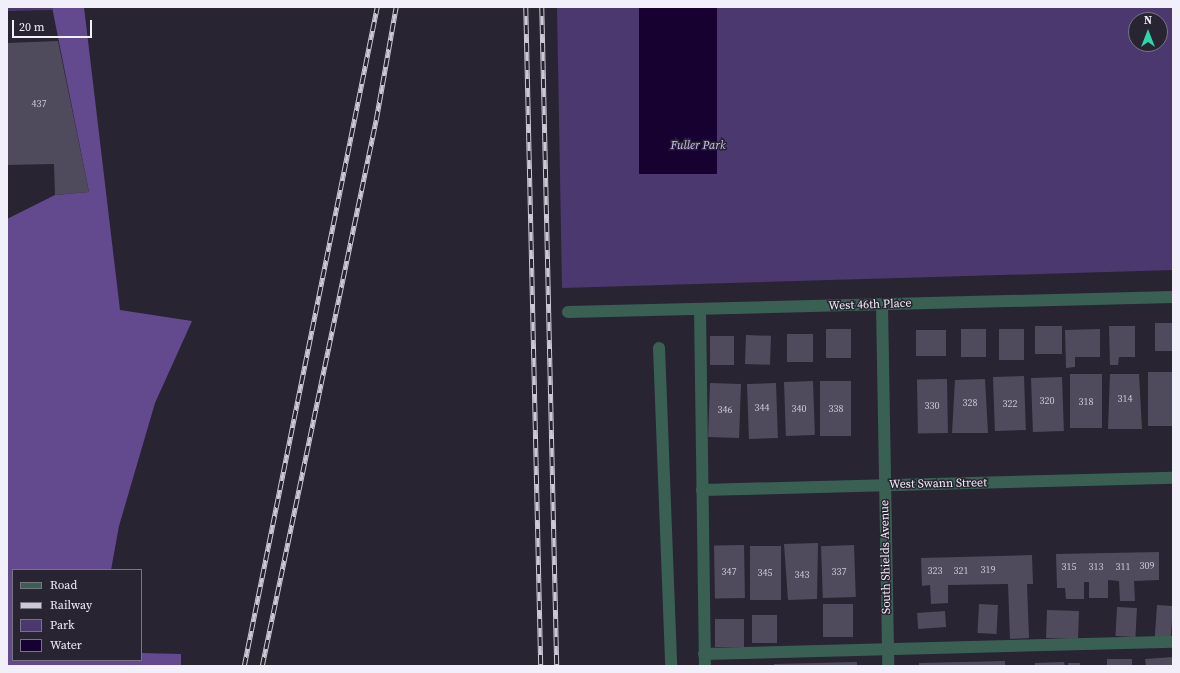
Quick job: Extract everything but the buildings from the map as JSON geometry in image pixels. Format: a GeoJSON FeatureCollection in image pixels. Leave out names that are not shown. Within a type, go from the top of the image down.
{"type":"FeatureCollection","features":[{"type":"Feature","properties":{"kind":"street","name":"West 46th Place"},"geometry":{"type":"LineString","coordinates":[[568,312],[700,310],[1173,297]]}},
{"type":"Feature","properties":{"kind":"street","name":"South Shields Avenue"},"geometry":{"type":"LineString","coordinates":[[882,305],[888,666]]}},
{"type":"Feature","properties":{"kind":"street"},"geometry":{"type":"LineString","coordinates":[[700,310],[704,660],[888,650],[1173,642]]}},
{"type":"Feature","properties":{"kind":"street"},"geometry":{"type":"LineString","coordinates":[[659,348],[671,666]]}},
{"type":"Feature","properties":{"kind":"street","name":"West Swann Street"},"geometry":{"type":"LineString","coordinates":[[702,490],[1173,478]]}},
{"type":"Feature","properties":{"kind":"green space"},"geometry":{"type":"Polygon","coordinates":[[[7,7],[52,7],[52,10],[7,11],[7,7]]]}},
{"type":"Feature","properties":{"kind":"green space","name":"Fuller Park"},"geometry":{"type":"Polygon","coordinates":[[[557,7],[1173,7],[1173,270],[562,288],[557,7]]]}},
{"type":"Feature","properties":{"kind":"shaded area"},"geometry":{"type":"Polygon","coordinates":[[[52,7],[84,7],[120,310],[192,321],[155,403],[119,526],[111,569],[12,569],[12,661],[142,661],[142,653],[181,654],[181,666],[7,666],[7,219],[55,195],[89,192],[52,7]]]}},
{"type":"Feature","properties":{"kind":"water"},"geometry":{"type":"Polygon","coordinates":[[[639,7],[717,7],[717,174],[639,174],[639,7]]]}},
{"type":"Feature","properties":{"kind":"railway"},"geometry":{"type":"LineString","coordinates":[[244,666],[377,7]]}},
{"type":"Feature","properties":{"kind":"railway"},"geometry":{"type":"LineString","coordinates":[[262,666],[376,120],[396,7]]}},
{"type":"Feature","properties":{"kind":"railway"},"geometry":{"type":"LineString","coordinates":[[526,7],[541,666]]}},
{"type":"Feature","properties":{"kind":"railway"},"geometry":{"type":"LineString","coordinates":[[542,7],[557,666]]}}]}
